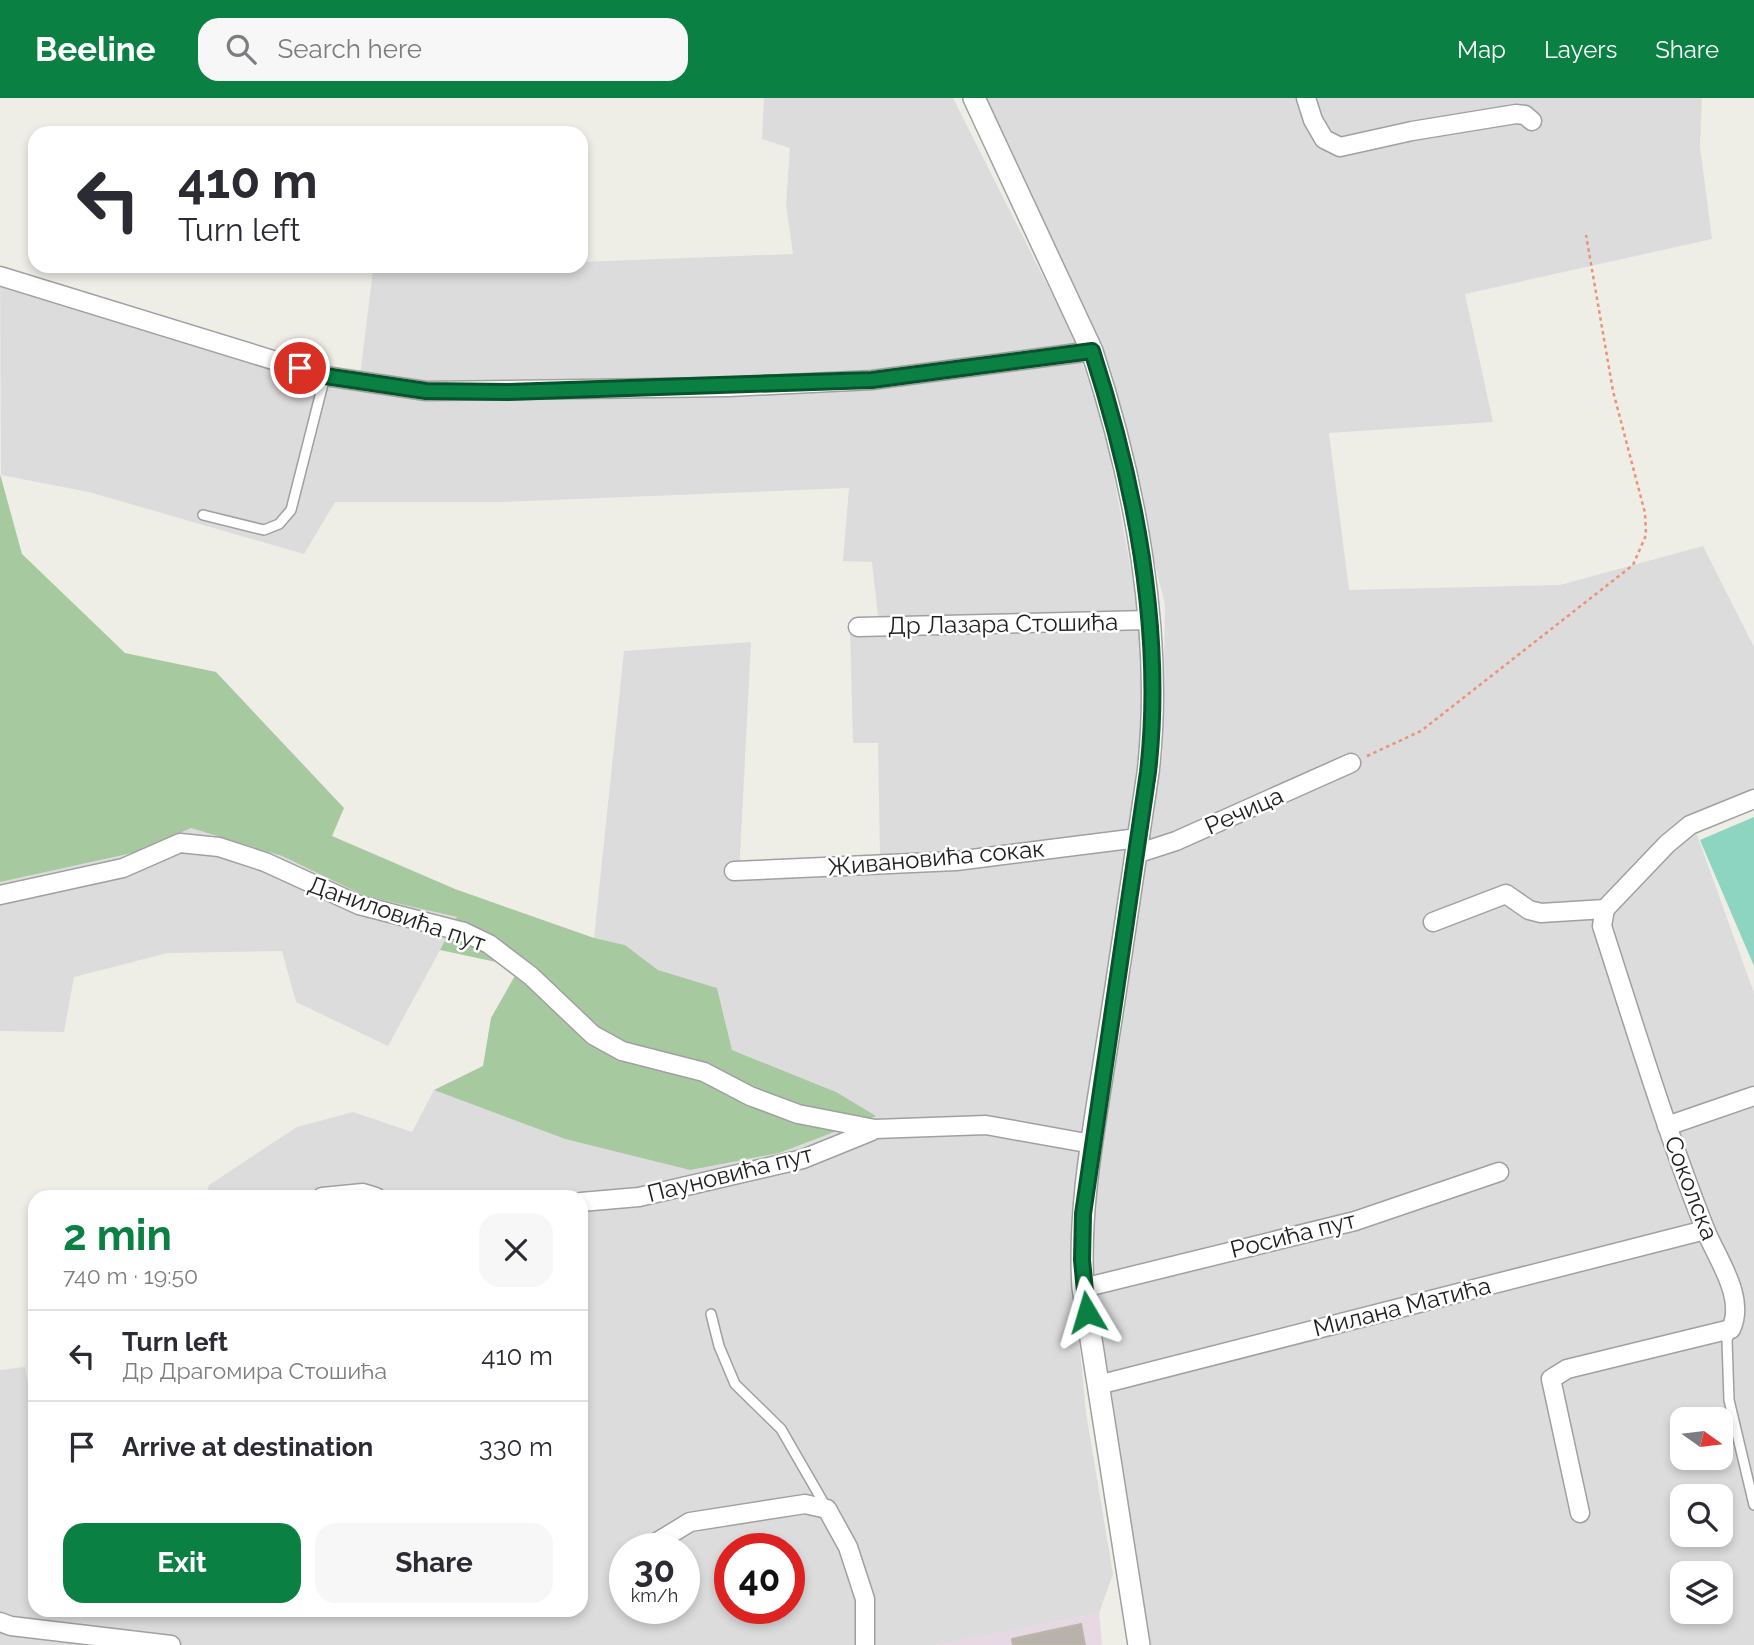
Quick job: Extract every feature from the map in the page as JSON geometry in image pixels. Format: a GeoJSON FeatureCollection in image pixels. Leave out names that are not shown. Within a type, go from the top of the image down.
{"type":"FeatureCollection","features":[{"type":"Feature","properties":{"kind":"street"},"geometry":{"type":"LineString","coordinates":[[974,98],[1092,351],[1130,499],[1154,670],[1154,724],[1083,1214],[1083,1287],[1139,1645]]}},
{"type":"Feature","properties":{"kind":"street"},"geometry":{"type":"LineString","coordinates":[[1306,98],[1313,120],[1324,139],[1340,147],[1412,131],[1516,114],[1525,115],[1532,121]]}},
{"type":"Feature","properties":{"kind":"street"},"geometry":{"type":"LineString","coordinates":[[0,276],[325,376],[426,391],[729,387],[872,380],[1092,351]]}},
{"type":"Feature","properties":{"kind":"street","name":"Др Лазара Стошића"},"geometry":{"type":"LineString","coordinates":[[858,627],[1148,620]]}},
{"type":"Feature","properties":{"kind":"street","name":"Речица"},"geometry":{"type":"LineString","coordinates":[[1137,846],[1176,841],[1351,763]]}},
{"type":"Feature","properties":{"kind":"street"},"geometry":{"type":"LineString","coordinates":[[1433,922],[1506,894],[1528,909],[1541,913],[1605,909],[1667,844],[1690,825],[1754,799]]}},
{"type":"Feature","properties":{"kind":"street","name":"Даниловића пут"},"geometry":{"type":"LineString","coordinates":[[0,895],[123,868],[180,844],[219,847],[265,862],[359,905],[464,932],[489,944],[531,976],[593,1035],[622,1051],[704,1073],[750,1096],[798,1114],[875,1129],[986,1125],[1092,1144]]}},
{"type":"Feature","properties":{"kind":"street","name":"Живановића сокак"},"geometry":{"type":"LineString","coordinates":[[734,872],[956,861],[1137,846]]}},
{"type":"Feature","properties":{"kind":"street","name":"Соколска"},"geometry":{"type":"LineString","coordinates":[[1605,909],[1602,926],[1667,1126],[1705,1230],[1734,1295],[1736,1318],[1731,1329]]}},
{"type":"Feature","properties":{"kind":"street"},"geometry":{"type":"LineString","coordinates":[[1667,1126],[1754,1096]]}},
{"type":"Feature","properties":{"kind":"street","name":"Пауновића пут"},"geometry":{"type":"LineString","coordinates":[[588,1201],[639,1197],[803,1159],[875,1129]]}},
{"type":"Feature","properties":{"kind":"street","name":"Росића пут"},"geometry":{"type":"LineString","coordinates":[[1083,1287],[1355,1221],[1499,1172]]}},
{"type":"Feature","properties":{"kind":"street","name":"Милана Матића"},"geometry":{"type":"LineString","coordinates":[[1098,1385],[1705,1230]]}},
{"type":"Feature","properties":{"kind":"street"},"geometry":{"type":"LineString","coordinates":[[1580,1513],[1551,1380],[1567,1369],[1731,1329]]}},
{"type":"Feature","properties":{"kind":"street"},"geometry":{"type":"LineString","coordinates":[[672,1533],[690,1522],[806,1504],[827,1509],[848,1547],[865,1599],[865,1645]]}},
{"type":"Feature","properties":{"kind":"street"},"geometry":{"type":"LineString","coordinates":[[0,1622],[11,1626],[171,1645]]}},
{"type":"Feature","properties":{"kind":"lane"},"geometry":{"type":"LineString","coordinates":[[203,515],[264,530],[279,524],[291,510],[325,376]]}},
{"type":"Feature","properties":{"kind":"lane"},"geometry":{"type":"LineString","coordinates":[[711,1314],[719,1346],[735,1384],[781,1430],[827,1509]]}},
{"type":"Feature","properties":{"kind":"lane"},"geometry":{"type":"LineString","coordinates":[[1731,1329],[1727,1340],[1729,1400],[1754,1505]]}},
{"type":"Feature","properties":{"kind":"path"},"geometry":{"type":"LineString","coordinates":[[1351,763],[1421,731],[1633,565],[1641,551],[1646,534],[1645,513],[1613,391],[1586,235]]}},
{"type":"Feature","properties":{"kind":"shaded area"},"geometry":{"type":"Polygon","coordinates":[[[764,98],[953,98],[1072,334],[1105,428],[1141,626],[1143,725],[1100,1030],[1075,1177],[1073,1276],[1086,1413],[1113,1574],[1099,1613],[936,1645],[0,1645],[0,1370],[25,1367],[28,1384],[28,1617],[588,1617],[588,1190],[207,1190],[209,1185],[297,1127],[353,1112],[412,1132],[434,1090],[565,1139],[690,1170],[836,1092],[732,1050],[717,988],[658,970],[625,945],[594,938],[624,651],[751,642],[739,876],[880,855],[878,743],[853,743],[850,628],[879,625],[872,562],[843,561],[849,488],[502,502],[335,502],[304,554],[89,492],[1,475],[0,268],[360,376],[373,273],[588,273],[588,262],[793,254],[786,204],[790,148],[762,139],[764,98]]]}},
{"type":"Feature","properties":{"kind":"shaded area"},"geometry":{"type":"Polygon","coordinates":[[[982,98],[1702,98],[1700,146],[1712,239],[1465,294],[1493,422],[1329,433],[1349,590],[1560,585],[1703,546],[1754,647],[1754,790],[1691,818],[1754,993],[1754,1645],[1149,1645],[1087,1268],[1094,1193],[1163,752],[1165,605],[1101,344],[982,98]]]}},
{"type":"Feature","properties":{"kind":"shaded area"},"geometry":{"type":"Polygon","coordinates":[[[191,828],[282,856],[365,896],[458,917],[388,1046],[296,1002],[282,951],[168,953],[74,977],[64,1032],[0,1031],[0,882],[137,852],[191,828]]]}},
{"type":"Feature","properties":{"kind":"shaded area"},"geometry":{"type":"Polygon","coordinates":[[[1099,1613],[1102,1645],[936,1645],[980,1636],[1099,1613]]]}},
{"type":"Feature","properties":{"kind":"green space"},"geometry":{"type":"Polygon","coordinates":[[[0,474],[22,554],[125,653],[216,672],[344,808],[332,836],[455,889],[594,938],[625,945],[658,970],[717,988],[732,1050],[836,1092],[876,1116],[779,1153],[690,1170],[565,1139],[434,1090],[483,1066],[491,1018],[520,967],[440,950],[457,917],[365,896],[282,856],[191,828],[137,852],[0,882],[0,474]]]}},
{"type":"Feature","properties":{"kind":"green space"},"geometry":{"type":"Polygon","coordinates":[[[1754,817],[1754,966],[1700,840],[1754,817]]]}},
{"type":"Feature","properties":{"kind":"building"},"geometry":{"type":"Polygon","coordinates":[[[1081,1624],[1085,1645],[1013,1645],[1012,1639],[1081,1624]]]}},
{"type":"Feature","properties":{"kind":"route"},"geometry":{"type":"LineString","coordinates":[[300,368],[325,376],[426,391],[508,392],[729,387],[872,380],[1092,351],[1103,384],[1130,499],[1146,597],[1154,670],[1154,724],[1083,1214],[1083,1287],[1087,1312]]}}]}
